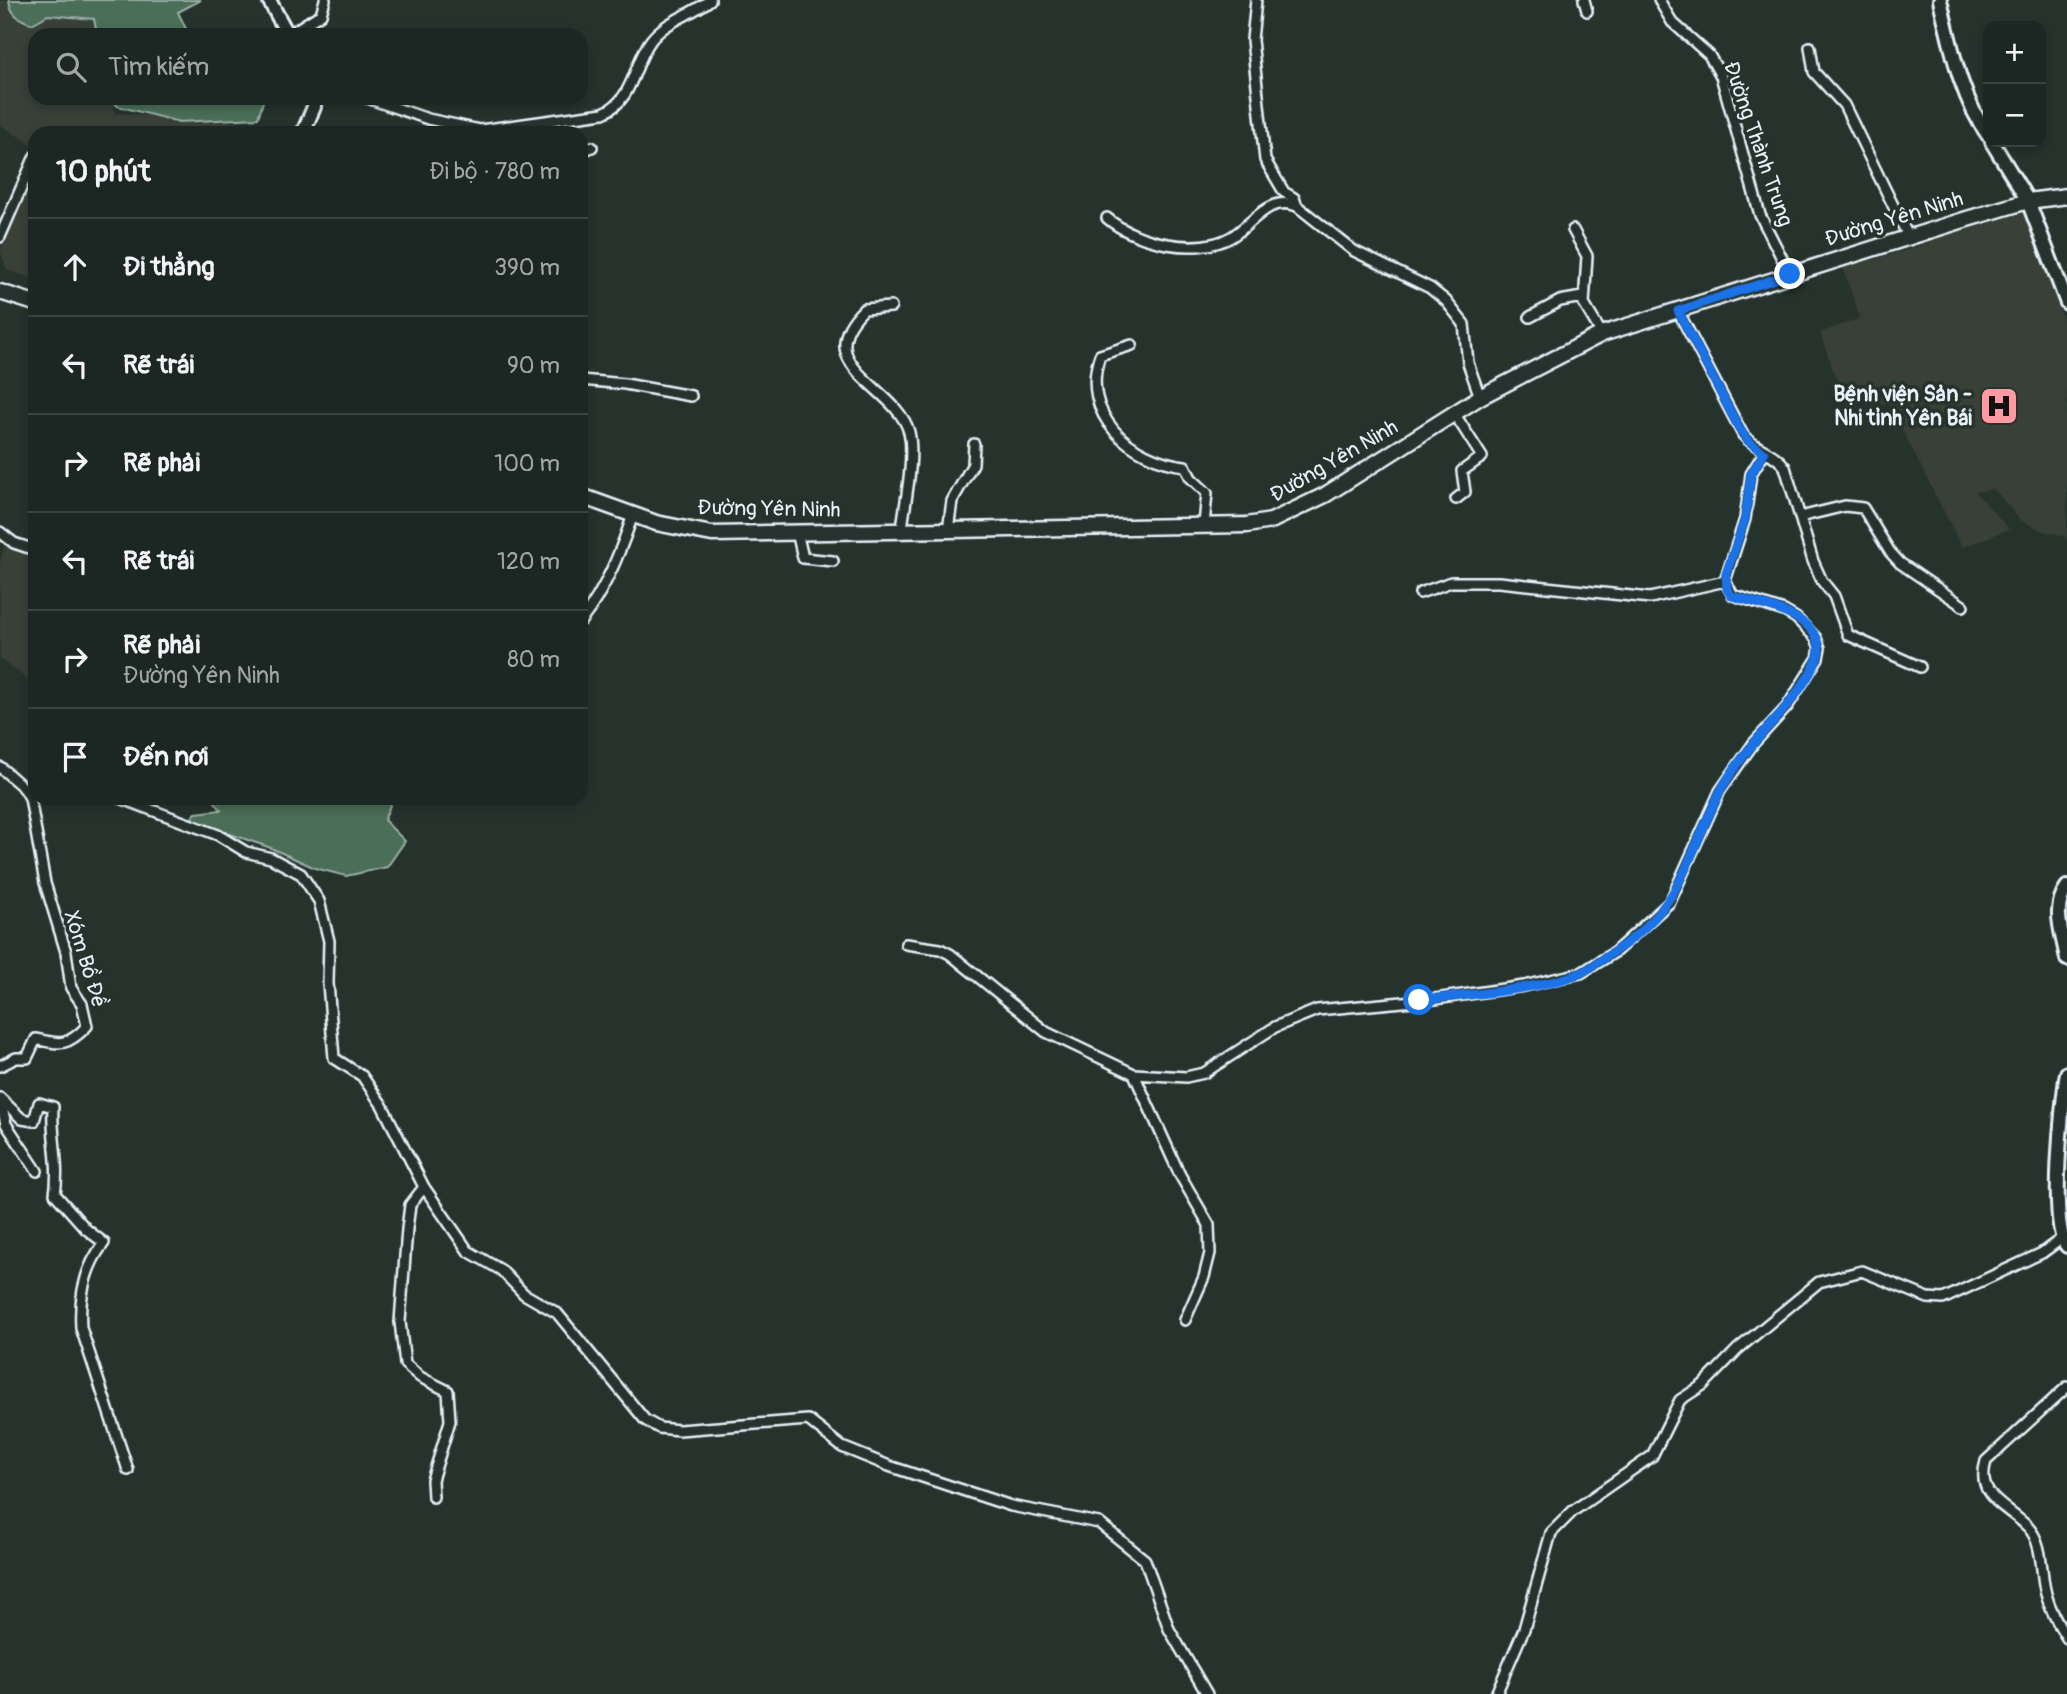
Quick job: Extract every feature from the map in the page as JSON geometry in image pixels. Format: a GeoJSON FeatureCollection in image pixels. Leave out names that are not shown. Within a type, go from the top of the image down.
{"type":"FeatureCollection","features":[{"type":"Feature","properties":{"kind":"main road","name":"Đường Yên Ninh"},"geometry":{"type":"LineString","coordinates":[[588,499],[656,523],[712,534],[1247,525],[1271,522],[1325,495],[1480,397],[1602,334],[1909,236],[2028,201],[2067,196]]}},
{"type":"Feature","properties":{"kind":"main road"},"geometry":{"type":"LineString","coordinates":[[0,292],[28,301]]}},
{"type":"Feature","properties":{"kind":"street"},"geometry":{"type":"LineString","coordinates":[[268,0],[284,28]]}},
{"type":"Feature","properties":{"kind":"street"},"geometry":{"type":"LineString","coordinates":[[299,28],[321,14],[325,0]]}},
{"type":"Feature","properties":{"kind":"street"},"geometry":{"type":"LineString","coordinates":[[509,126],[603,113],[615,106],[625,95],[652,39],[677,16],[695,10],[710,0]]}},
{"type":"Feature","properties":{"kind":"street"},"geometry":{"type":"LineString","coordinates":[[1256,0],[1252,40],[1265,160],[1284,192],[1294,198],[1297,206]]}},
{"type":"Feature","properties":{"kind":"street"},"geometry":{"type":"LineString","coordinates":[[1584,0],[1587,11]]}},
{"type":"Feature","properties":{"kind":"street","name":"Đường Thành Trung"},"geometry":{"type":"LineString","coordinates":[[1659,0],[1672,22],[1709,55],[1718,69],[1757,206],[1790,274]]}},
{"type":"Feature","properties":{"kind":"street"},"geometry":{"type":"LineString","coordinates":[[1940,0],[1959,72],[1983,127]]}},
{"type":"Feature","properties":{"kind":"street"},"geometry":{"type":"LineString","coordinates":[[1810,47],[1814,72],[1844,105],[1909,236]]}},
{"type":"Feature","properties":{"kind":"street"},"geometry":{"type":"LineString","coordinates":[[306,126],[314,105]]}},
{"type":"Feature","properties":{"kind":"street"},"geometry":{"type":"LineString","coordinates":[[387,105],[428,120],[459,126]]}},
{"type":"Feature","properties":{"kind":"street"},"geometry":{"type":"LineString","coordinates":[[588,149],[592,147]]}},
{"type":"Feature","properties":{"kind":"street"},"geometry":{"type":"LineString","coordinates":[[1995,147],[2028,201],[2067,303]]}},
{"type":"Feature","properties":{"kind":"street"},"geometry":{"type":"LineString","coordinates":[[0,237],[28,172]]}},
{"type":"Feature","properties":{"kind":"street"},"geometry":{"type":"LineString","coordinates":[[1107,218],[1127,234],[1142,240],[1201,246],[1233,236],[1270,206],[1285,203],[1297,206],[1354,251],[1430,288],[1446,301],[1464,324],[1468,363],[1480,397]]}},
{"type":"Feature","properties":{"kind":"street"},"geometry":{"type":"LineString","coordinates":[[1573,230],[1587,256],[1582,298],[1602,334]]}},
{"type":"Feature","properties":{"kind":"street"},"geometry":{"type":"LineString","coordinates":[[1530,317],[1565,299],[1582,298]]}},
{"type":"Feature","properties":{"kind":"street"},"geometry":{"type":"LineString","coordinates":[[891,307],[864,309],[849,331],[846,348],[852,367],[898,411],[909,432],[902,529]]}},
{"type":"Feature","properties":{"kind":"street"},"geometry":{"type":"LineString","coordinates":[[1678,311],[1739,428],[1748,441],[1764,453],[1777,458],[1785,467],[1813,561],[1834,596],[1848,635],[1920,667]]}},
{"type":"Feature","properties":{"kind":"street"},"geometry":{"type":"LineString","coordinates":[[1132,345],[1100,355],[1095,392],[1098,402],[1114,432],[1139,453],[1160,463],[1185,467],[1191,478],[1207,493],[1203,525]]}},
{"type":"Feature","properties":{"kind":"street"},"geometry":{"type":"LineString","coordinates":[[588,381],[625,384],[691,396]]}},
{"type":"Feature","properties":{"kind":"street"},"geometry":{"type":"LineString","coordinates":[[1454,413],[1482,457],[1462,471],[1465,492],[1456,499]]}},
{"type":"Feature","properties":{"kind":"street"},"geometry":{"type":"LineString","coordinates":[[948,530],[952,501],[973,464],[974,444]]}},
{"type":"Feature","properties":{"kind":"street"},"geometry":{"type":"LineString","coordinates":[[906,944],[940,949],[950,954],[1046,1032],[1134,1074],[1186,1077],[1204,1073],[1275,1027],[1317,1010],[1472,994],[1581,973],[1615,951],[1661,914],[1674,895],[1720,791],[1753,744],[1787,707],[1818,658],[1816,638],[1797,618],[1784,611],[1732,596],[1724,581],[1745,519],[1751,474],[1764,453]]}},
{"type":"Feature","properties":{"kind":"street"},"geometry":{"type":"LineString","coordinates":[[1800,517],[1845,506],[1863,508],[1900,563],[1963,606]]}},
{"type":"Feature","properties":{"kind":"street"},"geometry":{"type":"LineString","coordinates":[[588,612],[620,554],[633,515]]}},
{"type":"Feature","properties":{"kind":"street"},"geometry":{"type":"LineString","coordinates":[[0,531],[14,543],[28,548]]}},
{"type":"Feature","properties":{"kind":"street"},"geometry":{"type":"LineString","coordinates":[[797,532],[803,558],[833,561]]}},
{"type":"Feature","properties":{"kind":"street"},"geometry":{"type":"LineString","coordinates":[[1420,593],[1451,582],[1499,582],[1650,598],[1724,581]]}},
{"type":"Feature","properties":{"kind":"street","name":"Xóm Bồ Đề"},"geometry":{"type":"LineString","coordinates":[[0,767],[28,792]]}},
{"type":"Feature","properties":{"kind":"street","name":"Xóm Bồ Đề"},"geometry":{"type":"LineString","coordinates":[[0,1066],[16,1058],[27,1058],[36,1039],[59,1045],[68,1042],[87,1026],[82,1004],[71,988],[66,952],[47,892],[34,805]]}},
{"type":"Feature","properties":{"kind":"street"},"geometry":{"type":"LineString","coordinates":[[139,805],[218,835],[246,852],[271,858],[301,874],[319,901],[330,941],[328,983],[334,1058],[362,1076],[382,1105],[424,1187],[468,1251],[501,1270],[524,1294],[556,1314],[652,1425],[679,1430],[808,1420],[842,1447],[890,1466],[1011,1506],[1098,1523],[1145,1560],[1169,1629],[1207,1694]]}},
{"type":"Feature","properties":{"kind":"street"},"geometry":{"type":"LineString","coordinates":[[2067,887],[2060,898],[2058,915],[2067,959]]}},
{"type":"Feature","properties":{"kind":"street"},"geometry":{"type":"LineString","coordinates":[[1496,1694],[1524,1629],[1550,1533],[1573,1511],[1648,1460],[1680,1400],[1703,1385],[1738,1349],[1819,1282],[1862,1271],[1936,1300],[1951,1297],[1975,1282],[2064,1243],[2056,1185],[2067,1073]]}},
{"type":"Feature","properties":{"kind":"street"},"geometry":{"type":"LineString","coordinates":[[1134,1074],[1180,1175],[1209,1225],[1210,1253],[1204,1277],[1185,1320]]}},
{"type":"Feature","properties":{"kind":"street"},"geometry":{"type":"LineString","coordinates":[[0,1099],[6,1124],[37,1171]]}},
{"type":"Feature","properties":{"kind":"street"},"geometry":{"type":"LineString","coordinates":[[0,1099],[22,1119],[34,1121],[39,1103],[53,1107],[51,1131],[59,1170],[55,1194],[96,1239],[104,1243],[91,1259],[80,1307],[81,1328],[128,1470]]}},
{"type":"Feature","properties":{"kind":"street"},"geometry":{"type":"LineString","coordinates":[[424,1187],[410,1205],[400,1322],[405,1364],[420,1377],[448,1391],[450,1421],[432,1480],[433,1497]]}},
{"type":"Feature","properties":{"kind":"street"},"geometry":{"type":"LineString","coordinates":[[2067,1387],[1986,1461],[1981,1477],[1990,1495],[2027,1527],[2034,1537],[2047,1597],[2067,1638]]}},
{"type":"Feature","properties":{"kind":"shaded area"},"geometry":{"type":"Polygon","coordinates":[[[0,0],[104,11],[105,28],[28,28],[28,105],[114,105],[115,113],[257,124],[28,126],[28,142],[0,125],[0,0]]]}},
{"type":"Feature","properties":{"kind":"shaded area"},"geometry":{"type":"Polygon","coordinates":[[[28,188],[28,277],[7,270],[0,250],[28,188]]]}},
{"type":"Feature","properties":{"kind":"shaded area","name":"Bệnh viện Sản - Nhi tỉnh Yên Bái"},"geometry":{"type":"Polygon","coordinates":[[[2011,211],[2026,214],[2067,330],[2067,542],[2064,536],[2043,531],[2020,520],[1994,489],[1975,492],[2009,529],[1962,547],[1889,404],[1844,401],[1820,333],[1860,318],[1843,268],[1907,250],[2011,211]]]}},
{"type":"Feature","properties":{"kind":"shaded area"},"geometry":{"type":"Polygon","coordinates":[[[5,544],[28,552],[28,679],[0,659],[0,562],[5,544]]]}},
{"type":"Feature","properties":{"kind":"green space"},"geometry":{"type":"Polygon","coordinates":[[[9,0],[201,0],[178,12],[186,28],[96,28],[94,19],[48,15],[32,24],[16,16],[9,0]]]}},
{"type":"Feature","properties":{"kind":"green space"},"geometry":{"type":"Polygon","coordinates":[[[262,105],[258,118],[179,122],[117,106],[262,105]]]}},
{"type":"Feature","properties":{"kind":"green space"},"geometry":{"type":"Polygon","coordinates":[[[217,805],[390,805],[384,820],[405,841],[387,867],[346,876],[315,868],[271,848],[190,820],[196,813],[221,810],[217,805]]]}},
{"type":"Feature","properties":{"kind":"place","name":"Bệnh viện Sản - Nhi tỉnh Yên Bái"},"geometry":{"type":"Point","coordinates":[1999,406]}},
{"type":"Feature","properties":{"kind":"route"},"geometry":{"type":"LineString","coordinates":[[1419,1000],[1524,986],[1581,973],[1615,951],[1661,914],[1674,895],[1720,791],[1753,744],[1787,707],[1818,658],[1816,638],[1797,618],[1784,611],[1732,596],[1727,590],[1724,581],[1745,519],[1751,474],[1764,453],[1743,435],[1678,311],[1790,274]]}}]}
